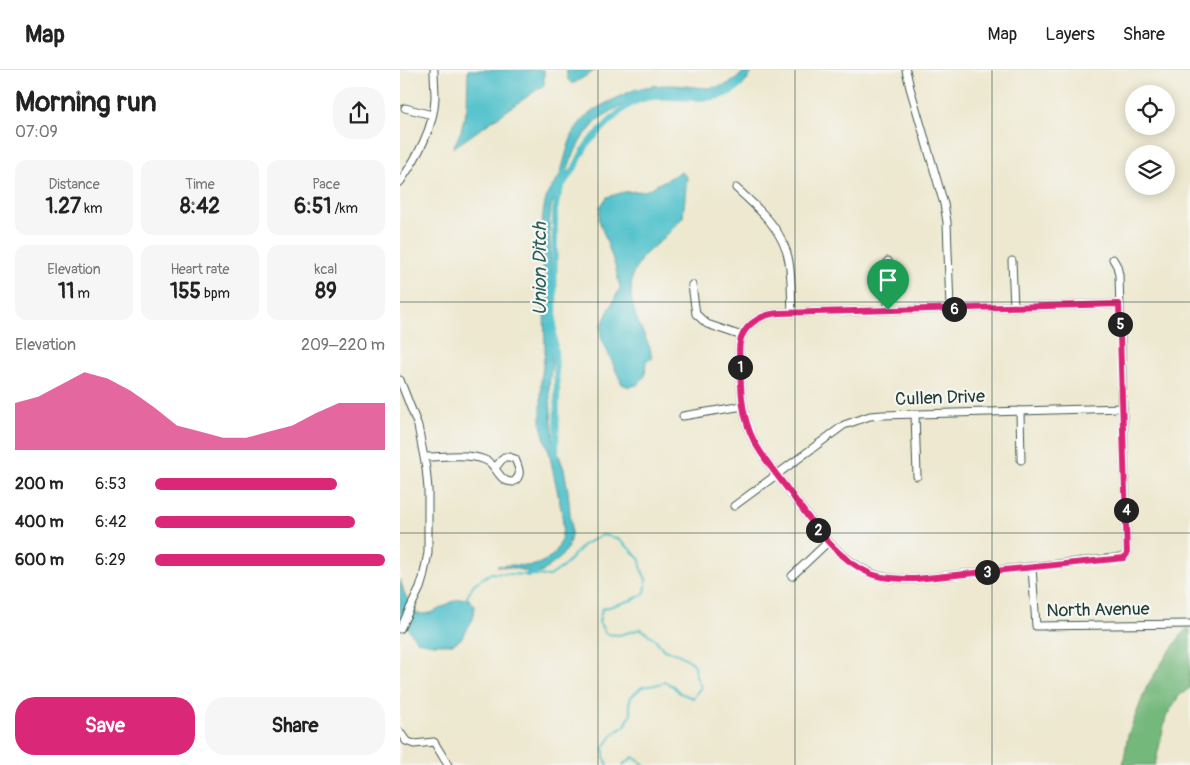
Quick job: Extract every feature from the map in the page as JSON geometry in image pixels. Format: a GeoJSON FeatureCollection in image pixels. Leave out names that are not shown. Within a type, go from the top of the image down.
{"type":"FeatureCollection","features":[{"type":"Feature","properties":{"kind":"street"},"geometry":{"type":"LineString","coordinates":[[400,182],[413,163],[429,130],[435,99],[434,70]]}},
{"type":"Feature","properties":{"kind":"street"},"geometry":{"type":"LineString","coordinates":[[906,70],[946,213],[950,309]]}},
{"type":"Feature","properties":{"kind":"street"},"geometry":{"type":"LineString","coordinates":[[405,108],[432,114]]}},
{"type":"Feature","properties":{"kind":"street"},"geometry":{"type":"LineString","coordinates":[[736,188],[777,230],[783,242],[789,264],[792,313]]}},
{"type":"Feature","properties":{"kind":"street"},"geometry":{"type":"LineString","coordinates":[[1113,258],[1119,275],[1127,554],[1124,558],[916,579],[898,579],[872,574],[852,563],[824,539],[754,442],[742,406],[740,342],[742,336],[752,324],[764,316],[773,313],[1119,304]]}},
{"type":"Feature","properties":{"kind":"street"},"geometry":{"type":"LineString","coordinates":[[888,261],[888,310]]}},
{"type":"Feature","properties":{"kind":"street"},"geometry":{"type":"LineString","coordinates":[[1012,261],[1014,307]]}},
{"type":"Feature","properties":{"kind":"street"},"geometry":{"type":"LineString","coordinates":[[692,285],[696,314],[707,324],[742,336]]}},
{"type":"Feature","properties":{"kind":"street"},"geometry":{"type":"LineString","coordinates":[[400,380],[418,426],[425,457],[428,489],[428,553],[420,588],[400,629]]}},
{"type":"Feature","properties":{"kind":"street"},"geometry":{"type":"LineString","coordinates":[[683,416],[742,406]]}},
{"type":"Feature","properties":{"kind":"street","name":"Cullen Drive"},"geometry":{"type":"LineString","coordinates":[[734,506],[844,426],[870,416],[1123,408]]}},
{"type":"Feature","properties":{"kind":"street"},"geometry":{"type":"LineString","coordinates":[[1020,411],[1021,460]]}},
{"type":"Feature","properties":{"kind":"street"},"geometry":{"type":"LineString","coordinates":[[916,414],[917,476]]}},
{"type":"Feature","properties":{"kind":"street"},"geometry":{"type":"LineString","coordinates":[[425,457],[461,456],[478,458],[490,463],[495,468]]}},
{"type":"Feature","properties":{"kind":"street"},"geometry":{"type":"LineString","coordinates":[[792,576],[828,542]]}},
{"type":"Feature","properties":{"kind":"street","name":"North Avenue"},"geometry":{"type":"LineString","coordinates":[[1032,567],[1036,626],[1190,624]]}},
{"type":"Feature","properties":{"kind":"street"},"geometry":{"type":"LineString","coordinates":[[400,732],[406,741],[414,744],[434,742],[448,765]]}},
{"type":"Feature","properties":{"kind":"green space"},"geometry":{"type":"Polygon","coordinates":[[[1186,629],[1190,629],[1190,688],[1179,696],[1166,717],[1155,765],[1123,765],[1128,735],[1147,686],[1186,629]]]}},
{"type":"Feature","properties":{"kind":"water"},"geometry":{"type":"Polygon","coordinates":[[[468,70],[544,70],[544,85],[453,148],[461,131],[467,108],[468,70]]]}},
{"type":"Feature","properties":{"kind":"water"},"geometry":{"type":"Polygon","coordinates":[[[566,70],[596,70],[571,83],[568,80],[566,70]]]}},
{"type":"Feature","properties":{"kind":"water"},"geometry":{"type":"Polygon","coordinates":[[[745,70],[754,70],[738,89],[726,93],[710,97],[652,96],[617,108],[600,118],[578,145],[569,165],[564,185],[551,205],[549,225],[554,323],[549,385],[553,440],[564,469],[568,491],[571,536],[568,547],[560,558],[541,573],[497,566],[531,566],[538,564],[554,554],[561,540],[563,528],[562,513],[549,452],[541,425],[541,381],[545,351],[542,223],[549,191],[559,177],[572,135],[583,119],[592,112],[608,102],[635,90],[663,85],[711,88],[729,83],[745,70]]]}},
{"type":"Feature","properties":{"kind":"water"},"geometry":{"type":"Polygon","coordinates":[[[681,172],[687,177],[683,217],[666,236],[642,257],[632,276],[631,296],[633,307],[650,348],[652,359],[646,360],[645,376],[637,385],[629,387],[622,384],[601,337],[601,326],[620,288],[615,265],[599,220],[600,207],[607,197],[624,192],[645,191],[681,172]]]}},
{"type":"Feature","properties":{"kind":"water"},"geometry":{"type":"Polygon","coordinates":[[[400,579],[405,595],[417,614],[430,613],[459,599],[469,599],[475,607],[473,619],[462,638],[453,644],[433,644],[417,641],[400,618],[400,579]]]}},
{"type":"Feature","properties":{"kind":"waterway","name":"Union Ditch"},"geometry":{"type":"LineString","coordinates":[[556,455],[557,390],[554,334],[555,210],[562,185],[574,169],[590,141],[615,116],[633,103],[646,98],[658,97],[708,98],[720,96],[731,92],[741,84]]}},
{"type":"Feature","properties":{"kind":"waterway"},"geometry":{"type":"LineString","coordinates":[[465,601],[474,584],[491,573],[550,576],[563,567],[583,545],[602,535],[617,538],[640,560],[646,579],[644,594],[632,600],[602,609],[599,622],[606,634],[619,635],[641,629],[655,639],[664,650],[678,654],[692,662],[701,687],[693,698],[680,693],[673,686],[665,682],[642,687],[631,697],[629,704],[631,714],[625,726],[614,733],[604,747],[604,757],[608,765]]}},
{"type":"Feature","properties":{"kind":"waterway","name":"Union Ditch"},"geometry":{"type":"LineString","coordinates":[[528,575],[538,569]]}},
{"type":"Feature","properties":{"kind":"waterway"},"geometry":{"type":"LineString","coordinates":[[623,765],[633,757],[645,765]]}},
{"type":"Feature","properties":{"kind":"route"},"geometry":{"type":"LineString","coordinates":[[1119,304],[1127,554],[1124,558],[916,579],[898,579],[872,574],[852,563],[824,539],[754,442],[742,406],[740,342],[742,336],[756,320],[773,313],[888,310],[1119,304]]}}]}
